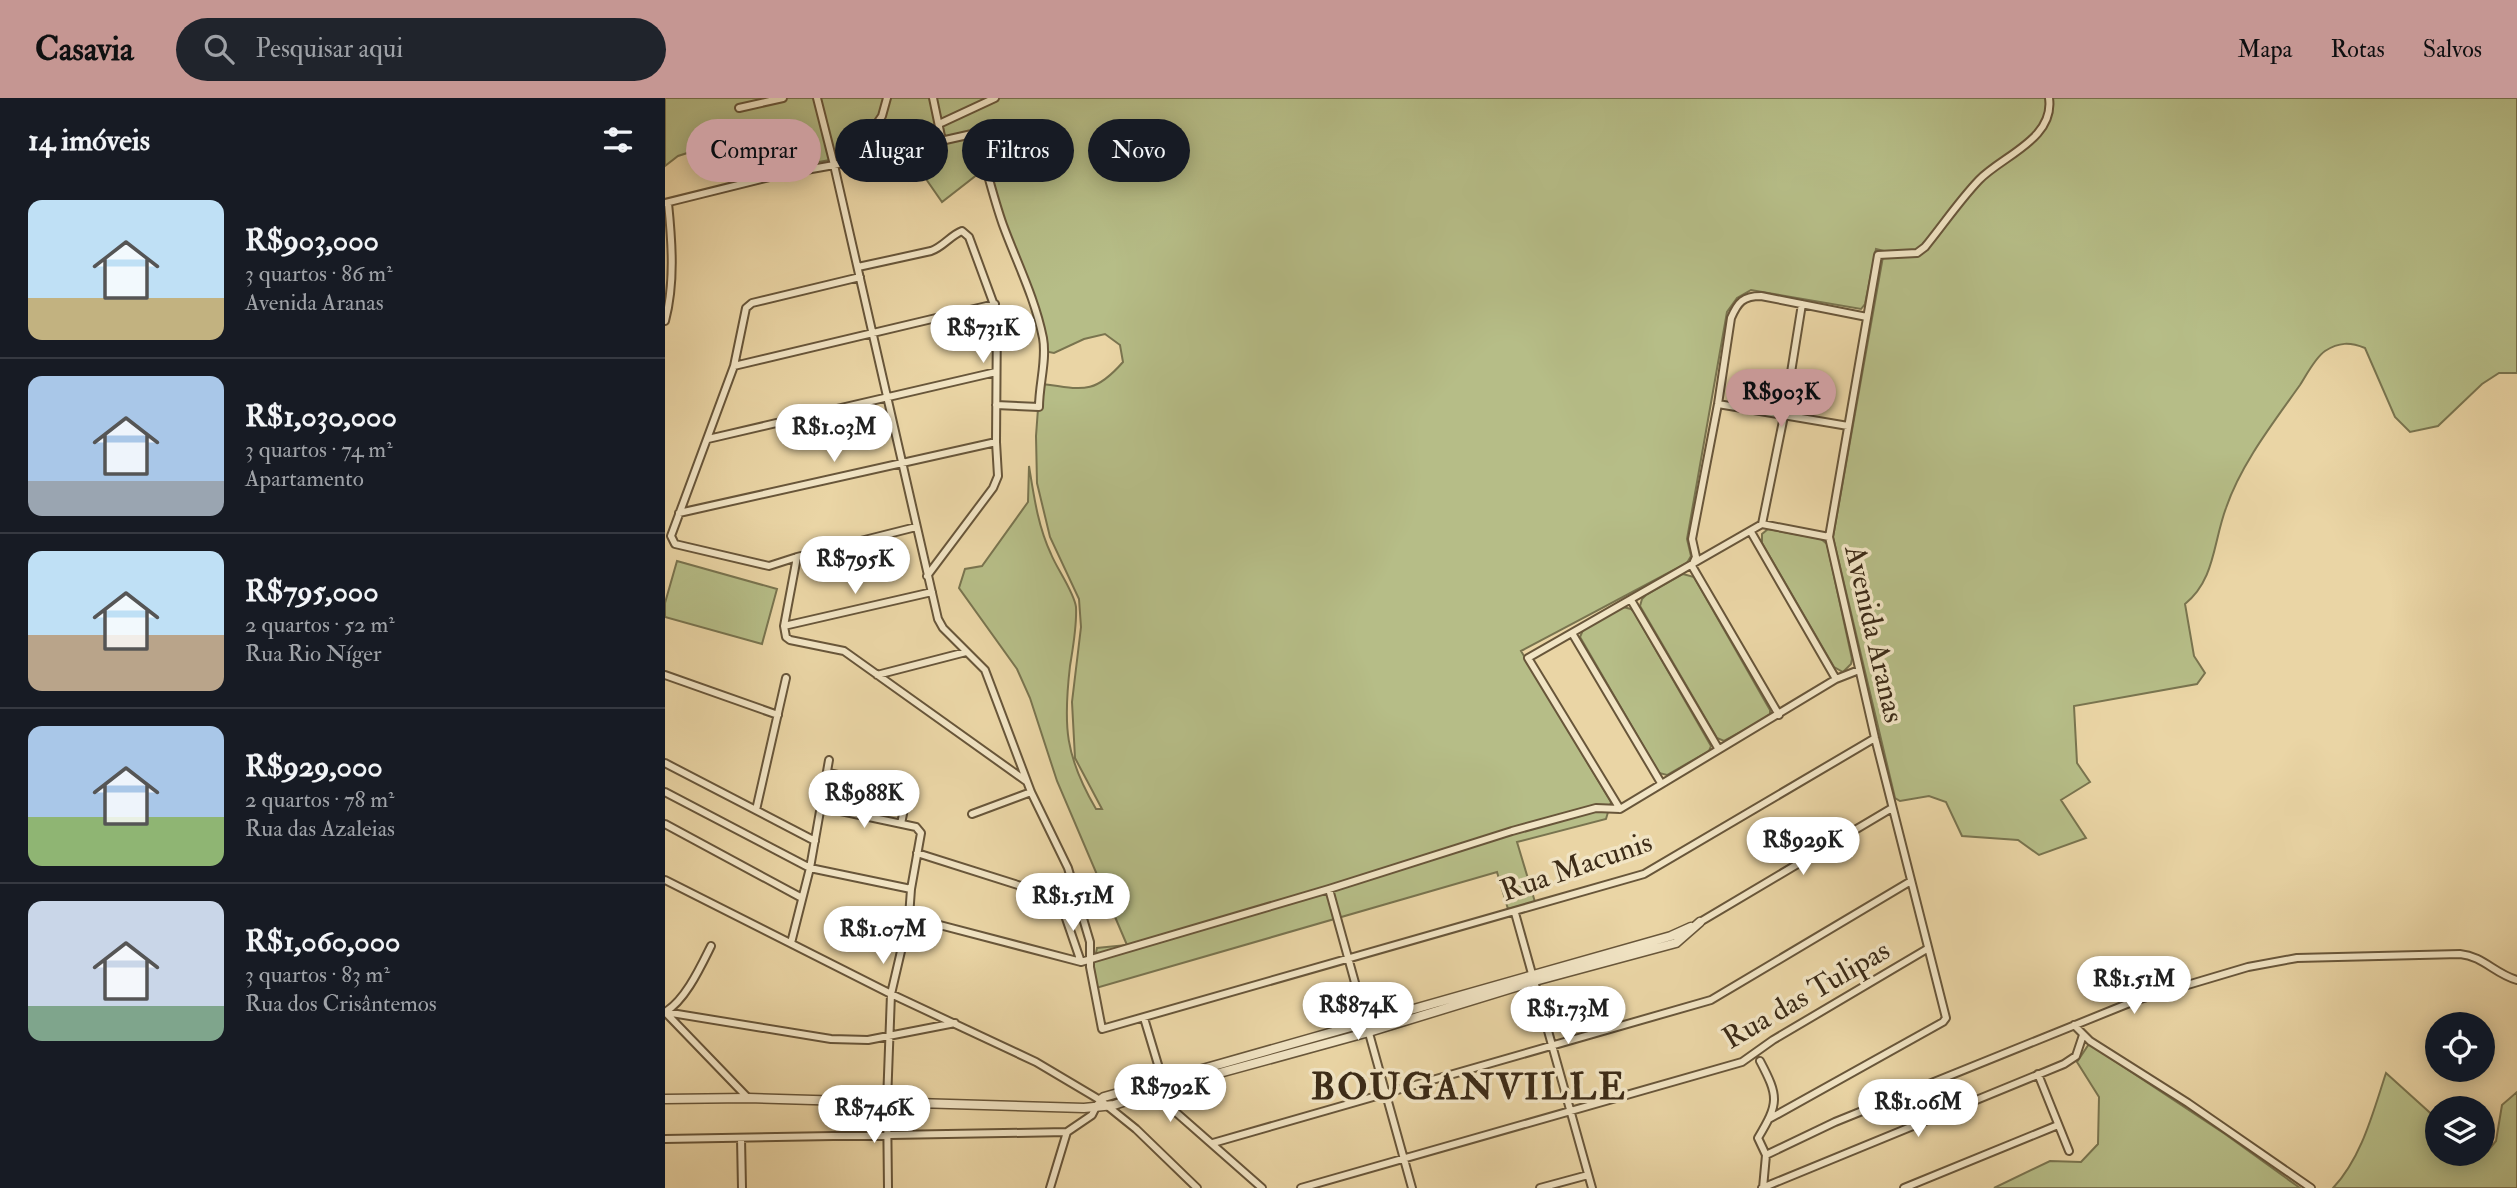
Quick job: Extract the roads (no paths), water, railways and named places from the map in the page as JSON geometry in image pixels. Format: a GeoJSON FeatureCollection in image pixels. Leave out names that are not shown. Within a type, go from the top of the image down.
{"type":"FeatureCollection","features":[{"type":"Feature","properties":{"kind":"street"},"geometry":{"type":"LineString","coordinates":[[739,108],[783,98]]}},
{"type":"Feature","properties":{"kind":"street"},"geometry":{"type":"LineString","coordinates":[[817,98],[940,624],[985,670],[1031,792],[1067,868],[1090,942],[1089,959]]}},
{"type":"Feature","properties":{"kind":"street"},"geometry":{"type":"LineString","coordinates":[[880,119],[887,98]]}},
{"type":"Feature","properties":{"kind":"street"},"geometry":{"type":"LineString","coordinates":[[933,98],[938,119]]}},
{"type":"Feature","properties":{"kind":"street"},"geometry":{"type":"LineString","coordinates":[[948,119],[995,98]]}},
{"type":"Feature","properties":{"kind":"street","name":"Avenida Aranas"},"geometry":{"type":"LineString","coordinates":[[1769,1119],[1946,1018],[1892,808],[1829,537],[1878,255],[1917,253],[1925,247],[1982,177],[2034,138],[2048,117],[2049,98]]}},
{"type":"Feature","properties":{"kind":"street"},"geometry":{"type":"LineString","coordinates":[[948,140],[972,134],[977,137],[1002,224],[1027,285],[1043,339],[1044,358],[1039,407],[996,405]]}},
{"type":"Feature","properties":{"kind":"street"},"geometry":{"type":"LineString","coordinates":[[665,321],[670,304],[672,249],[666,203],[778,175],[834,165]]}},
{"type":"Feature","properties":{"kind":"street"},"geometry":{"type":"LineString","coordinates":[[858,267],[940,248],[958,232],[963,231],[969,237],[995,304],[996,482],[927,576]]}},
{"type":"Feature","properties":{"kind":"street"},"geometry":{"type":"LineString","coordinates":[[860,277],[748,305],[734,366],[671,536],[675,544],[764,566],[916,527]]}},
{"type":"Feature","properties":{"kind":"street"},"geometry":{"type":"LineString","coordinates":[[1692,566],[1696,557],[1692,539],[1718,404],[1731,318],[1737,306],[1749,296],[1867,317]]}},
{"type":"Feature","properties":{"kind":"street"},"geometry":{"type":"LineString","coordinates":[[734,366],[995,304]]}},
{"type":"Feature","properties":{"kind":"street"},"geometry":{"type":"LineString","coordinates":[[1762,524],[1784,416],[1802,304]]}},
{"type":"Feature","properties":{"kind":"street"},"geometry":{"type":"LineString","coordinates":[[708,439],[996,372]]}},
{"type":"Feature","properties":{"kind":"street"},"geometry":{"type":"LineString","coordinates":[[1718,404],[1848,426]]}},
{"type":"Feature","properties":{"kind":"street"},"geometry":{"type":"LineString","coordinates":[[679,513],[996,442]]}},
{"type":"Feature","properties":{"kind":"street"},"geometry":{"type":"LineString","coordinates":[[1620,809],[1528,658],[1762,524],[1829,537]]}},
{"type":"Feature","properties":{"kind":"street"},"geometry":{"type":"LineString","coordinates":[[1751,531],[1836,679]]}},
{"type":"Feature","properties":{"kind":"street"},"geometry":{"type":"LineString","coordinates":[[797,557],[784,626],[785,634],[790,640],[844,651],[1027,781]]}},
{"type":"Feature","properties":{"kind":"street"},"geometry":{"type":"LineString","coordinates":[[1692,566],[1779,715]]}},
{"type":"Feature","properties":{"kind":"street"},"geometry":{"type":"LineString","coordinates":[[784,626],[932,592]]}},
{"type":"Feature","properties":{"kind":"street"},"geometry":{"type":"LineString","coordinates":[[1631,600],[1718,748]]}},
{"type":"Feature","properties":{"kind":"street"},"geometry":{"type":"LineString","coordinates":[[1572,633],[1661,783]]}},
{"type":"Feature","properties":{"kind":"street"},"geometry":{"type":"LineString","coordinates":[[877,675],[966,652]]}},
{"type":"Feature","properties":{"kind":"street"},"geometry":{"type":"LineString","coordinates":[[909,917],[1081,962],[1329,889],[1512,831],[1596,808],[1620,809],[1836,679],[1859,670]]}},
{"type":"Feature","properties":{"kind":"street"},"geometry":{"type":"LineString","coordinates":[[665,675],[778,715]]}},
{"type":"Feature","properties":{"kind":"street"},"geometry":{"type":"LineString","coordinates":[[756,810],[786,678]]}},
{"type":"Feature","properties":{"kind":"street","name":"Rua Macunis"},"geometry":{"type":"LineString","coordinates":[[1089,959],[1102,1029],[1145,1018],[1644,874],[1875,738]]}},
{"type":"Feature","properties":{"kind":"street"},"geometry":{"type":"LineString","coordinates":[[791,943],[810,868],[829,760]]}},
{"type":"Feature","properties":{"kind":"street"},"geometry":{"type":"LineString","coordinates":[[665,763],[815,841]]}},
{"type":"Feature","properties":{"kind":"street"},"geometry":{"type":"LineString","coordinates":[[828,773],[906,789],[901,824]]}},
{"type":"Feature","properties":{"kind":"street"},"geometry":{"type":"LineString","coordinates":[[665,792],[810,868],[911,889]]}},
{"type":"Feature","properties":{"kind":"street"},"geometry":{"type":"LineString","coordinates":[[972,814],[1031,792]]}},
{"type":"Feature","properties":{"kind":"street"},"geometry":{"type":"LineString","coordinates":[[822,807],[916,827],[922,836],[911,889],[909,917],[891,994],[887,1102],[888,1188]]}},
{"type":"Feature","properties":{"kind":"street"},"geometry":{"type":"LineString","coordinates":[[665,1099],[748,1098],[1084,1108],[1101,1104],[1534,978],[1676,943],[1700,922],[1892,808]]}},
{"type":"Feature","properties":{"kind":"street"},"geometry":{"type":"LineString","coordinates":[[665,824],[802,898]]}},
{"type":"Feature","properties":{"kind":"street"},"geometry":{"type":"LineString","coordinates":[[917,852],[1059,898],[1081,962]]}},
{"type":"Feature","properties":{"kind":"street"},"geometry":{"type":"LineString","coordinates":[[665,880],[891,994],[1036,1062],[1136,1129],[1197,1188]]}},
{"type":"Feature","properties":{"kind":"street"},"geometry":{"type":"LineString","coordinates":[[1213,1143],[1711,1000],[1911,881]]}},
{"type":"Feature","properties":{"kind":"street"},"geometry":{"type":"LineString","coordinates":[[1329,889],[1412,1188]]}},
{"type":"Feature","properties":{"kind":"street"},"geometry":{"type":"LineString","coordinates":[[1515,913],[1592,1188]]}},
{"type":"Feature","properties":{"kind":"street"},"geometry":{"type":"LineString","coordinates":[[665,1012],[674,1007],[711,946]]}},
{"type":"Feature","properties":{"kind":"street","name":"Rua das Tulipas"},"geometry":{"type":"LineString","coordinates":[[1301,1188],[1742,1062],[1773,1040],[1927,949]]}},
{"type":"Feature","properties":{"kind":"street"},"geometry":{"type":"LineString","coordinates":[[1766,1155],[1835,1122],[2137,1000],[2248,967],[2297,958],[2428,953],[2470,955],[2517,980]]}},
{"type":"Feature","properties":{"kind":"street"},"geometry":{"type":"LineString","coordinates":[[665,1012],[831,1039],[868,1040],[957,1023]]}},
{"type":"Feature","properties":{"kind":"street"},"geometry":{"type":"LineString","coordinates":[[665,1012],[748,1098]]}},
{"type":"Feature","properties":{"kind":"street"},"geometry":{"type":"LineString","coordinates":[[1145,1018],[1171,1108],[1262,1188]]}},
{"type":"Feature","properties":{"kind":"street"},"geometry":{"type":"LineString","coordinates":[[2074,1025],[2083,1035],[2188,1102],[2311,1188]]}},
{"type":"Feature","properties":{"kind":"street"},"geometry":{"type":"LineString","coordinates":[[1760,1061],[1773,1086],[1775,1098],[1769,1119],[1758,1139],[1766,1155],[1763,1188],[2064,1064],[2076,1056],[2083,1035]]}},
{"type":"Feature","properties":{"kind":"street"},"geometry":{"type":"LineString","coordinates":[[2038,1074],[2069,1151]]}},
{"type":"Feature","properties":{"kind":"street"},"geometry":{"type":"LineString","coordinates":[[665,1139],[1067,1132],[1092,1115],[1101,1104]]}},
{"type":"Feature","properties":{"kind":"street"},"geometry":{"type":"LineString","coordinates":[[1904,1188],[2058,1125]]}},
{"type":"Feature","properties":{"kind":"street"},"geometry":{"type":"LineString","coordinates":[[1050,1188],[1067,1132]]}},
{"type":"Feature","properties":{"kind":"street"},"geometry":{"type":"LineString","coordinates":[[741,1138],[742,1188]]}},
{"type":"Feature","properties":{"kind":"street"},"geometry":{"type":"LineString","coordinates":[[1541,1188],[1588,1175]]}},
{"type":"Feature","properties":{"kind":"district","name":"BOUGANVILLE"},"geometry":{"type":"Point","coordinates":[1469,1086]}}]}
